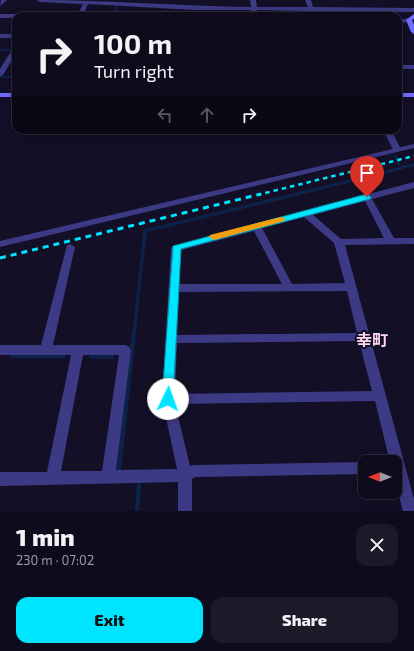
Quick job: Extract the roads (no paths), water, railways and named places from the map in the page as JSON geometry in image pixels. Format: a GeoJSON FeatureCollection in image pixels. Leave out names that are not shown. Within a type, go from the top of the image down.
{"type":"FeatureCollection","features":[{"type":"Feature","properties":{"kind":"main road"},"geometry":{"type":"LineString","coordinates":[[413,18],[414,32]]}},
{"type":"Feature","properties":{"kind":"main road"},"geometry":{"type":"LineString","coordinates":[[0,95],[12,95]]}},
{"type":"Feature","properties":{"kind":"main road"},"geometry":{"type":"LineString","coordinates":[[402,95],[414,95]]}},
{"type":"Feature","properties":{"kind":"street"},"geometry":{"type":"LineString","coordinates":[[0,4],[4,0]]}},
{"type":"Feature","properties":{"kind":"street"},"geometry":{"type":"LineString","coordinates":[[40,0],[187,7],[311,9],[368,7],[413,8]]}},
{"type":"Feature","properties":{"kind":"street"},"geometry":{"type":"LineString","coordinates":[[186,12],[190,0]]}},
{"type":"Feature","properties":{"kind":"street"},"geometry":{"type":"LineString","coordinates":[[253,0],[254,12]]}},
{"type":"Feature","properties":{"kind":"street"},"geometry":{"type":"LineString","coordinates":[[308,0],[312,12]]}},
{"type":"Feature","properties":{"kind":"street"},"geometry":{"type":"LineString","coordinates":[[82,12],[86,2]]}},
{"type":"Feature","properties":{"kind":"street"},"geometry":{"type":"LineString","coordinates":[[0,16],[12,16]]}},
{"type":"Feature","properties":{"kind":"street"},"geometry":{"type":"LineString","coordinates":[[402,21],[413,18]]}},
{"type":"Feature","properties":{"kind":"street"},"geometry":{"type":"LineString","coordinates":[[0,36],[12,36]]}},
{"type":"Feature","properties":{"kind":"street"},"geometry":{"type":"LineString","coordinates":[[0,74],[3,63],[12,53]]}},
{"type":"Feature","properties":{"kind":"street"},"geometry":{"type":"LineString","coordinates":[[402,67],[414,67]]}},
{"type":"Feature","properties":{"kind":"street"},"geometry":{"type":"LineString","coordinates":[[389,134],[397,150]]}},
{"type":"Feature","properties":{"kind":"street"},"geometry":{"type":"LineString","coordinates":[[0,244],[414,146]]}},
{"type":"Feature","properties":{"kind":"street"},"geometry":{"type":"LineString","coordinates":[[185,511],[184,474],[168,399],[176,248],[414,184]]}},
{"type":"Feature","properties":{"kind":"street"},"geometry":{"type":"LineString","coordinates":[[367,197],[391,242]]}},
{"type":"Feature","properties":{"kind":"street"},"geometry":{"type":"LineString","coordinates":[[305,213],[339,242],[380,396],[394,455]]}},
{"type":"Feature","properties":{"kind":"street"},"geometry":{"type":"LineString","coordinates":[[256,226],[289,287]]}},
{"type":"Feature","properties":{"kind":"street"},"geometry":{"type":"LineString","coordinates":[[339,242],[414,241]]}},
{"type":"Feature","properties":{"kind":"street"},"geometry":{"type":"LineString","coordinates":[[46,350],[70,247]]}},
{"type":"Feature","properties":{"kind":"street"},"geometry":{"type":"LineString","coordinates":[[174,288],[351,287]]}},
{"type":"Feature","properties":{"kind":"street"},"geometry":{"type":"LineString","coordinates":[[171,339],[364,337]]}},
{"type":"Feature","properties":{"kind":"street"},"geometry":{"type":"LineString","coordinates":[[1,352],[46,350],[125,350],[108,477]]}},
{"type":"Feature","properties":{"kind":"street"},"geometry":{"type":"LineString","coordinates":[[53,478],[78,350]]}},
{"type":"Feature","properties":{"kind":"street"},"geometry":{"type":"LineString","coordinates":[[168,399],[380,396]]}},
{"type":"Feature","properties":{"kind":"street"},"geometry":{"type":"LineString","coordinates":[[0,479],[171,476],[194,471],[358,468]]}},
{"type":"Feature","properties":{"kind":"street"},"geometry":{"type":"LineString","coordinates":[[402,485],[410,511]]}},
{"type":"Feature","properties":{"kind":"waterway"},"geometry":{"type":"LineString","coordinates":[[114,12],[116,6]]}},
{"type":"Feature","properties":{"kind":"waterway"},"geometry":{"type":"LineString","coordinates":[[0,50],[12,50]]}},
{"type":"Feature","properties":{"kind":"waterway"},"geometry":{"type":"LineString","coordinates":[[2,77],[12,77]]}},
{"type":"Feature","properties":{"kind":"waterway"},"geometry":{"type":"LineString","coordinates":[[395,155],[399,164]]}},
{"type":"Feature","properties":{"kind":"waterway"},"geometry":{"type":"LineString","coordinates":[[402,167],[414,165]]}},
{"type":"Feature","properties":{"kind":"waterway"},"geometry":{"type":"LineString","coordinates":[[293,195],[402,168]]}},
{"type":"Feature","properties":{"kind":"waterway"},"geometry":{"type":"LineString","coordinates":[[134,334],[145,231],[297,194]]}},
{"type":"Feature","properties":{"kind":"waterway"},"geometry":{"type":"LineString","coordinates":[[119,468],[134,333]]}},
{"type":"Feature","properties":{"kind":"waterway"},"geometry":{"type":"LineString","coordinates":[[12,356],[64,356]]}},
{"type":"Feature","properties":{"kind":"waterway"},"geometry":{"type":"LineString","coordinates":[[91,356],[112,357]]}},
{"type":"Feature","properties":{"kind":"waterway"},"geometry":{"type":"LineString","coordinates":[[137,511],[139,485]]}},
{"type":"Feature","properties":{"kind":"railway"},"geometry":{"type":"LineString","coordinates":[[257,195],[414,156]]}},
{"type":"Feature","properties":{"kind":"railway"},"geometry":{"type":"LineString","coordinates":[[0,258],[261,194]]}},
{"type":"Feature","properties":{"kind":"district","name":"幸町"},"geometry":{"type":"Point","coordinates":[372,340]}}]}
